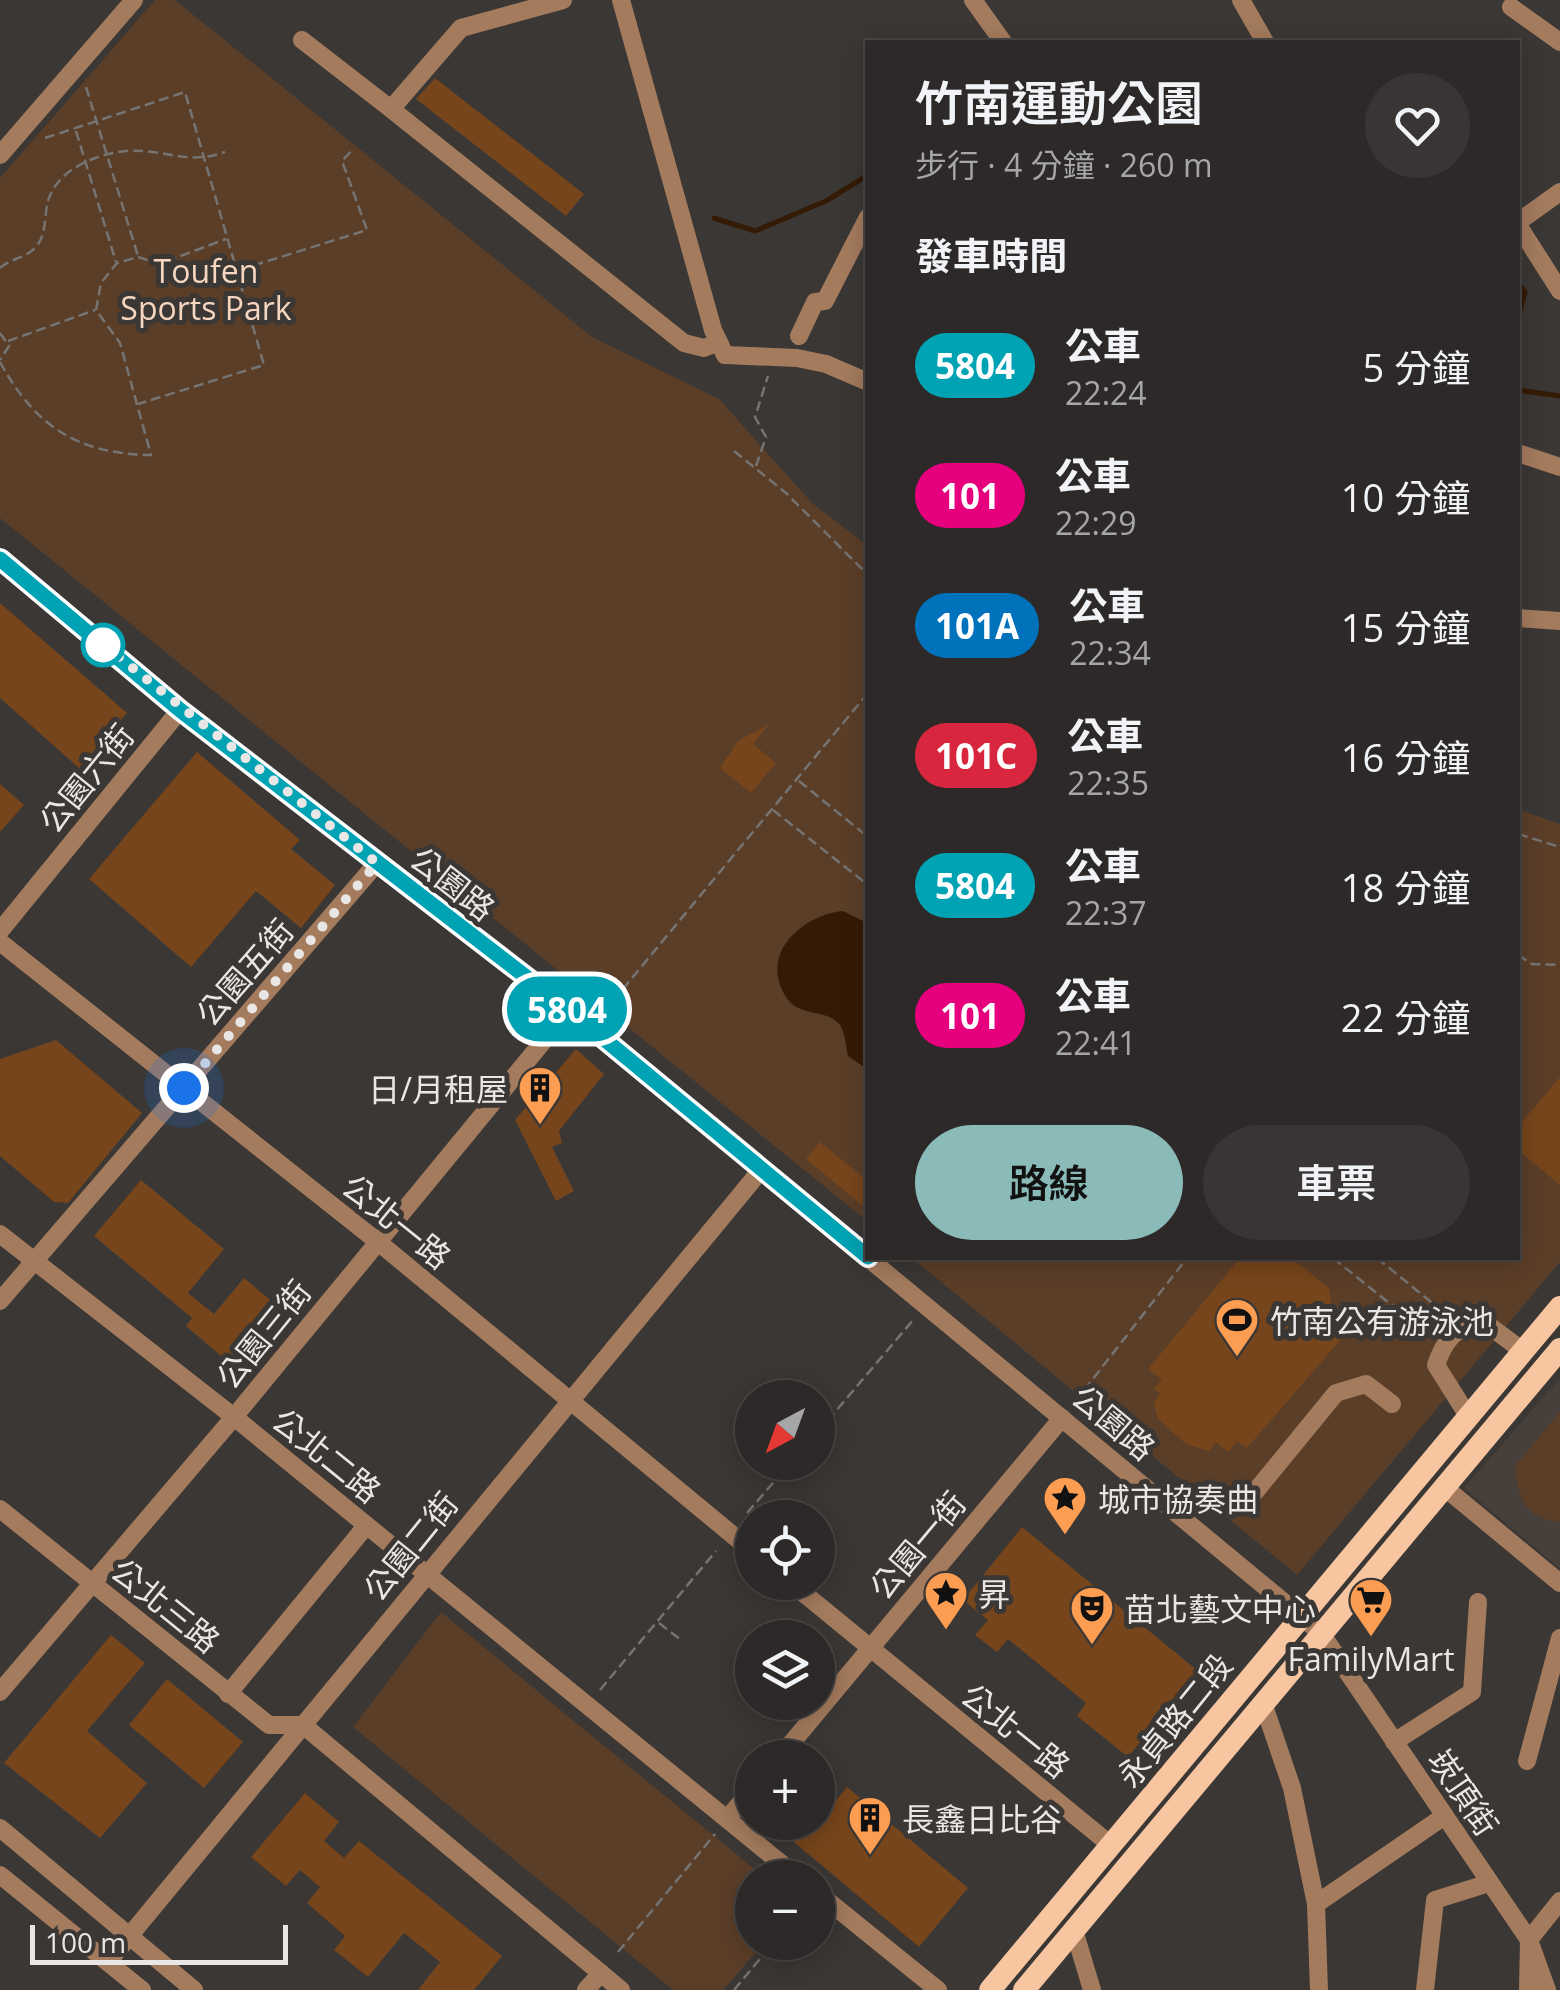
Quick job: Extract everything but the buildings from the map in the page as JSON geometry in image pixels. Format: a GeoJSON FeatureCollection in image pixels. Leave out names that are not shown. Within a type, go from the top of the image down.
{"type":"FeatureCollection","features":[{"type":"Feature","properties":{"kind":"main road","name":"永貞路二段"},"geometry":{"type":"LineString","coordinates":[[990,1990],[1560,1307]]}},
{"type":"Feature","properties":{"kind":"main road","name":"永貞路二段"},"geometry":{"type":"LineString","coordinates":[[1024,1990],[1560,1349]]}},
{"type":"Feature","properties":{"kind":"main road"},"geometry":{"type":"LineString","coordinates":[[1037,1933],[1057,1950]]}},
{"type":"Feature","properties":{"kind":"street"},"geometry":{"type":"LineString","coordinates":[[0,155],[134,0]]}},
{"type":"Feature","properties":{"kind":"street"},"geometry":{"type":"LineString","coordinates":[[391,109],[460,28],[563,0]]}},
{"type":"Feature","properties":{"kind":"street"},"geometry":{"type":"LineString","coordinates":[[621,0],[725,355],[826,364],[865,381]]}},
{"type":"Feature","properties":{"kind":"street"},"geometry":{"type":"LineString","coordinates":[[973,0],[1002,40]]}},
{"type":"Feature","properties":{"kind":"street"},"geometry":{"type":"LineString","coordinates":[[1241,0],[1265,40]]}},
{"type":"Feature","properties":{"kind":"street"},"geometry":{"type":"LineString","coordinates":[[1511,6],[1560,42]]}},
{"type":"Feature","properties":{"kind":"street"},"geometry":{"type":"LineString","coordinates":[[302,40],[684,343],[704,348],[719,342]]}},
{"type":"Feature","properties":{"kind":"street"},"geometry":{"type":"LineString","coordinates":[[1520,222],[1560,192]]}},
{"type":"Feature","properties":{"kind":"street"},"geometry":{"type":"LineString","coordinates":[[799,336],[815,302],[825,300],[865,223]]}},
{"type":"Feature","properties":{"kind":"street"},"geometry":{"type":"LineString","coordinates":[[1520,227],[1560,291]]}},
{"type":"Feature","properties":{"kind":"street"},"geometry":{"type":"LineString","coordinates":[[1520,455],[1560,467]]}},
{"type":"Feature","properties":{"kind":"street","name":"公園路"},"geometry":{"type":"LineString","coordinates":[[0,560],[180,710],[569,1010],[865,1255]]}},
{"type":"Feature","properties":{"kind":"street"},"geometry":{"type":"LineString","coordinates":[[1520,618],[1560,621]]}},
{"type":"Feature","properties":{"kind":"street","name":"公園六街"},"geometry":{"type":"LineString","coordinates":[[0,931],[180,710]]}},
{"type":"Feature","properties":{"kind":"street","name":"公園五街"},"geometry":{"type":"LineString","coordinates":[[0,1301],[377,863]]}},
{"type":"Feature","properties":{"kind":"street","name":"公北一路"},"geometry":{"type":"LineString","coordinates":[[0,942],[377,1241],[735,1537]]}},
{"type":"Feature","properties":{"kind":"street","name":"公園三街"},"geometry":{"type":"LineString","coordinates":[[0,1692],[234,1417],[569,1010]]}},
{"type":"Feature","properties":{"kind":"street","name":"公園二街"},"geometry":{"type":"LineString","coordinates":[[108,1962],[761,1170]]}},
{"type":"Feature","properties":{"kind":"street","name":"公北二路"},"geometry":{"type":"LineString","coordinates":[[0,1234],[427,1574],[721,1827],[771,1860]]}},
{"type":"Feature","properties":{"kind":"street","name":"公園路"},"geometry":{"type":"LineString","coordinates":[[872,1260],[1321,1633]]}},
{"type":"Feature","properties":{"kind":"street"},"geometry":{"type":"LineString","coordinates":[[1468,1416],[1436,1366],[1443,1346],[1460,1326],[1480,1319],[1524,1351]]}},
{"type":"Feature","properties":{"kind":"street"},"geometry":{"type":"LineString","coordinates":[[1250,1498],[1336,1393],[1366,1384],[1392,1404]]}},
{"type":"Feature","properties":{"kind":"street","name":"公園一街"},"geometry":{"type":"LineString","coordinates":[[794,1740],[1062,1418]]}},
{"type":"Feature","properties":{"kind":"street"},"geometry":{"type":"LineString","coordinates":[[1444,1487],[1560,1583]]}},
{"type":"Feature","properties":{"kind":"street","name":"公北三路"},"geometry":{"type":"LineString","coordinates":[[0,1509],[269,1726],[302,1725]]}},
{"type":"Feature","properties":{"kind":"street"},"geometry":{"type":"LineString","coordinates":[[228,1694],[366,1526]]}},
{"type":"Feature","properties":{"kind":"street","name":"公北一路"},"geometry":{"type":"LineString","coordinates":[[811,1600],[1112,1846]]}},
{"type":"Feature","properties":{"kind":"street"},"geometry":{"type":"LineString","coordinates":[[1394,1742],[1472,1692],[1478,1602]]}},
{"type":"Feature","properties":{"kind":"street","name":"崁頂街"},"geometry":{"type":"LineString","coordinates":[[1321,1633],[1529,1940],[1547,1990]]}},
{"type":"Feature","properties":{"kind":"street"},"geometry":{"type":"LineString","coordinates":[[1527,1761],[1560,1638]]}},
{"type":"Feature","properties":{"kind":"street"},"geometry":{"type":"LineString","coordinates":[[1263,1704],[1292,1788],[1316,1904],[1318,1990]]}},
{"type":"Feature","properties":{"kind":"street"},"geometry":{"type":"LineString","coordinates":[[302,1725],[621,1990]]}},
{"type":"Feature","properties":{"kind":"street"},"geometry":{"type":"LineString","coordinates":[[721,1827],[735,1810]]}},
{"type":"Feature","properties":{"kind":"street"},"geometry":{"type":"LineString","coordinates":[[1316,1904],[1443,1816]]}},
{"type":"Feature","properties":{"kind":"street"},"geometry":{"type":"LineString","coordinates":[[0,1828],[194,1990]]}},
{"type":"Feature","properties":{"kind":"street"},"geometry":{"type":"LineString","coordinates":[[0,1875],[142,1990]]}},
{"type":"Feature","properties":{"kind":"street"},"geometry":{"type":"LineString","coordinates":[[1425,1990],[1435,1900],[1489,1883]]}},
{"type":"Feature","properties":{"kind":"street"},"geometry":{"type":"LineString","coordinates":[[1528,1990],[1529,1940],[1560,1900]]}},
{"type":"Feature","properties":{"kind":"street"},"geometry":{"type":"LineString","coordinates":[[835,1907],[938,1990]]}},
{"type":"Feature","properties":{"kind":"street"},"geometry":{"type":"LineString","coordinates":[[1074,1930],[1092,1990]]}},
{"type":"Feature","properties":{"kind":"street"},"geometry":{"type":"LineString","coordinates":[[586,1990],[600,1973]]}},
{"type":"Feature","properties":{"kind":"path"},"geometry":{"type":"LineString","coordinates":[[86,86],[138,257]]}},
{"type":"Feature","properties":{"kind":"path"},"geometry":{"type":"LineString","coordinates":[[45,138],[185,92],[264,365],[138,404]]}},
{"type":"Feature","properties":{"kind":"path"},"geometry":{"type":"LineString","coordinates":[[75,128],[117,263]]}},
{"type":"Feature","properties":{"kind":"path"},"geometry":{"type":"LineString","coordinates":[[236,270],[367,230],[342,160],[354,150]]}},
{"type":"Feature","properties":{"kind":"path"},"geometry":{"type":"LineString","coordinates":[[0,268],[33,250],[44,232],[50,196],[64,176],[85,161],[125,151],[204,160],[225,152]]}},
{"type":"Feature","properties":{"kind":"path"},"geometry":{"type":"LineString","coordinates":[[0,334],[8,341],[8,351],[0,361],[22,402],[64,435],[116,454],[151,455],[120,343],[96,310],[101,283],[117,263],[138,257],[159,264],[227,238]]}},
{"type":"Feature","properties":{"kind":"path"},"geometry":{"type":"LineString","coordinates":[[8,341],[96,310]]}},
{"type":"Feature","properties":{"kind":"path"},"geometry":{"type":"LineString","coordinates":[[755,468],[766,437],[755,417],[774,357]]}},
{"type":"Feature","properties":{"kind":"path"},"geometry":{"type":"LineString","coordinates":[[734,450],[865,573]]}},
{"type":"Feature","properties":{"kind":"path"},"geometry":{"type":"LineString","coordinates":[[613,1001],[865,698]]}},
{"type":"Feature","properties":{"kind":"path"},"geometry":{"type":"LineString","coordinates":[[797,779],[865,835]]}},
{"type":"Feature","properties":{"kind":"path"},"geometry":{"type":"LineString","coordinates":[[772,809],[865,883]]}},
{"type":"Feature","properties":{"kind":"path"},"geometry":{"type":"LineString","coordinates":[[1520,835],[1560,847]]}},
{"type":"Feature","properties":{"kind":"path"},"geometry":{"type":"LineString","coordinates":[[1520,956],[1532,964],[1560,966]]}},
{"type":"Feature","properties":{"kind":"path"},"geometry":{"type":"LineString","coordinates":[[1062,1418],[1185,1260]]}},
{"type":"Feature","properties":{"kind":"path"},"geometry":{"type":"LineString","coordinates":[[1335,1260],[1443,1346]]}},
{"type":"Feature","properties":{"kind":"path"},"geometry":{"type":"LineString","coordinates":[[1379,1260],[1460,1326]]}},
{"type":"Feature","properties":{"kind":"path"},"geometry":{"type":"LineString","coordinates":[[835,1412],[926,1306]]}},
{"type":"Feature","properties":{"kind":"path"},"geometry":{"type":"LineString","coordinates":[[758,1500],[775,1480]]}},
{"type":"Feature","properties":{"kind":"path"},"geometry":{"type":"LineString","coordinates":[[600,1690],[716,1551]]}},
{"type":"Feature","properties":{"kind":"path"},"geometry":{"type":"LineString","coordinates":[[657,1621],[681,1640]]}},
{"type":"Feature","properties":{"kind":"path"},"geometry":{"type":"LineString","coordinates":[[618,1952],[721,1827]]}},
{"type":"Feature","properties":{"kind":"path"},"geometry":{"type":"LineString","coordinates":[[734,1990],[759,1960]]}},
{"type":"Feature","properties":{"kind":"shaded area"},"geometry":{"type":"Polygon","coordinates":[[[843,911],[865,922],[865,1068],[848,1056],[840,1025],[828,1016],[792,1004],[779,981],[777,966],[789,939],[800,928],[843,911]]]}},
{"type":"Feature","properties":{"kind":"shaded area"},"geometry":{"type":"Polygon","coordinates":[[[1560,1378],[1560,1569],[1464,1488],[1560,1378]]]}},
{"type":"Feature","properties":{"kind":"green space","name":"Toufen Sports Park"},"geometry":{"type":"Polygon","coordinates":[[[155,0],[175,0],[592,337],[719,399],[812,503],[865,543],[865,1219],[0,518],[0,178],[155,0]]]}},
{"type":"Feature","properties":{"kind":"green space"},"geometry":{"type":"Polygon","coordinates":[[[1520,810],[1560,824],[1560,1262],[1297,1575],[914,1260],[1520,1260],[1520,810]]]}},
{"type":"Feature","properties":{"kind":"green space"},"geometry":{"type":"Polygon","coordinates":[[[1560,1412],[1560,1522],[1539,1516],[1526,1505],[1518,1488],[1515,1466],[1560,1412]]]}},
{"type":"Feature","properties":{"kind":"green space"},"geometry":{"type":"Polygon","coordinates":[[[441,1612],[743,1860],[735,1860],[735,1960],[749,1960],[723,1990],[673,1990],[353,1727],[441,1612]]]}},
{"type":"Feature","properties":{"kind":"waterway"},"geometry":{"type":"LineString","coordinates":[[714,218],[755,231],[826,201],[865,177]]}},
{"type":"Feature","properties":{"kind":"waterway"},"geometry":{"type":"LineString","coordinates":[[1520,286],[1525,292],[1520,311]]}},
{"type":"Feature","properties":{"kind":"waterway"},"geometry":{"type":"LineString","coordinates":[[1520,390],[1560,396]]}},
{"type":"Feature","properties":{"kind":"bus line","name":"5804"},"geometry":{"type":"LineString","coordinates":[[0,559],[180,710],[569,1010],[865,1255]]}},
{"type":"Feature","properties":{"kind":"place","name":"日/月租屋"},"geometry":{"type":"Point","coordinates":[540,1126]}},
{"type":"Feature","properties":{"kind":"place","name":"竹南公有游泳池"},"geometry":{"type":"Point","coordinates":[1237,1358]}},
{"type":"Feature","properties":{"kind":"place","name":"城市協奏曲"},"geometry":{"type":"Point","coordinates":[1065,1536]}},
{"type":"Feature","properties":{"kind":"place","name":"昇"},"geometry":{"type":"Point","coordinates":[946,1631]}},
{"type":"Feature","properties":{"kind":"place","name":"FamilyMart"},"geometry":{"type":"Point","coordinates":[1371,1638]}},
{"type":"Feature","properties":{"kind":"place","name":"苗北藝文中心"},"geometry":{"type":"Point","coordinates":[1092,1646]}},
{"type":"Feature","properties":{"kind":"place","name":"長鑫日比谷"},"geometry":{"type":"Point","coordinates":[870,1856]}},
{"type":"Feature","properties":{"kind":"route"},"geometry":{"type":"LineString","coordinates":[[103,645],[90,634],[180,710],[377,863],[184,1088]]}}]}
